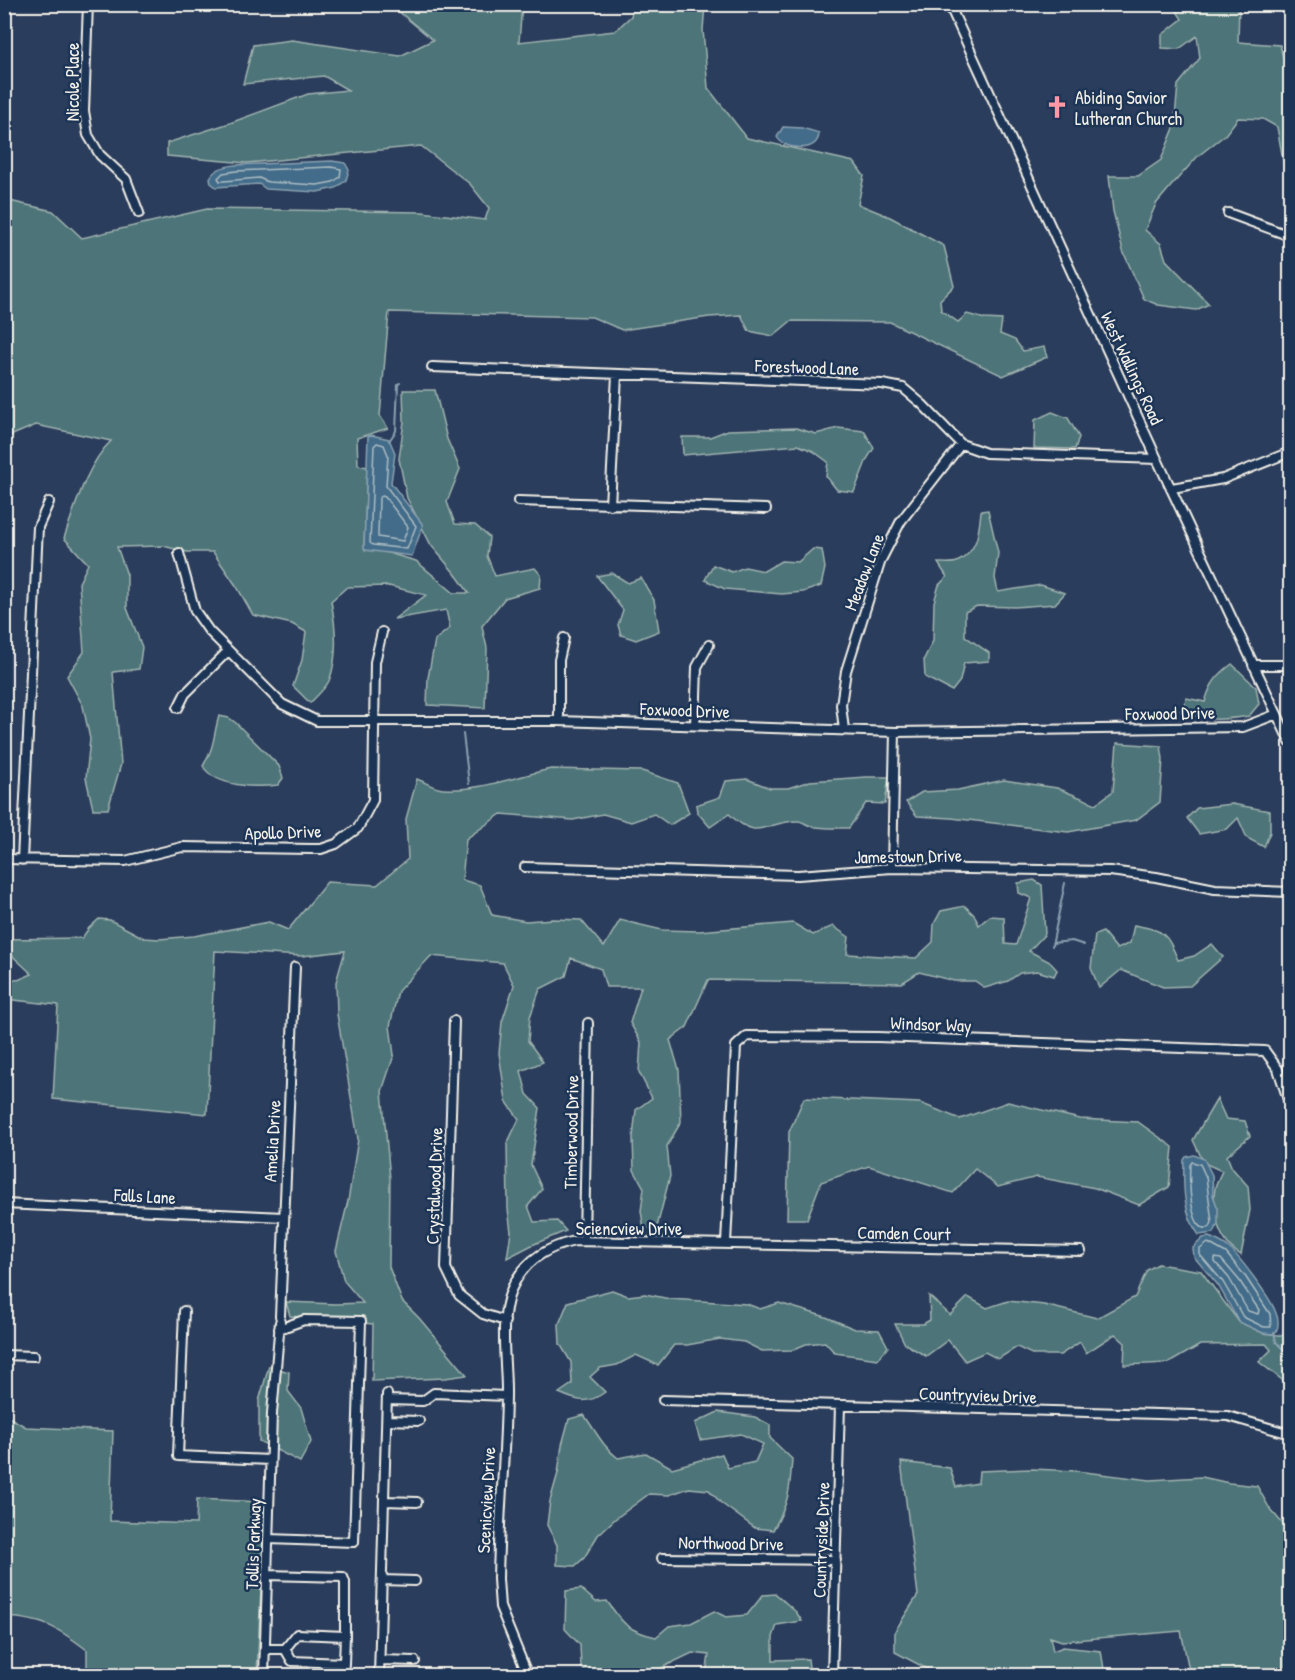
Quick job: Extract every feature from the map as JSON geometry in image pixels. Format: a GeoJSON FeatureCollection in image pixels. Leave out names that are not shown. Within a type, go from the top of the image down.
{"type":"FeatureCollection","features":[{"type":"Feature","properties":{"kind":"street","name":"Nicole Place"},"geometry":{"type":"LineString","coordinates":[[88,4],[84,111],[87,135],[100,155],[126,179],[139,213]]}},
{"type":"Feature","properties":{"kind":"street","name":"West Wallings Road"},"geometry":{"type":"LineString","coordinates":[[949,4],[1157,459],[1290,742]]}},
{"type":"Feature","properties":{"kind":"street"},"geometry":{"type":"LineString","coordinates":[[1228,213],[1290,236]]}},
{"type":"Feature","properties":{"kind":"street","name":"Forestwood Lane"},"geometry":{"type":"LineString","coordinates":[[432,367],[882,384],[903,388],[961,444],[986,453],[1157,459]]}},
{"type":"Feature","properties":{"kind":"street"},"geometry":{"type":"LineString","coordinates":[[610,505],[617,375]]}},
{"type":"Feature","properties":{"kind":"street","name":"Meadow Lane"},"geometry":{"type":"LineString","coordinates":[[844,730],[841,705],[846,671],[881,560],[901,521],[961,444]]}},
{"type":"Feature","properties":{"kind":"street"},"geometry":{"type":"LineString","coordinates":[[1172,488],[1223,479],[1290,452]]}},
{"type":"Feature","properties":{"kind":"street"},"geometry":{"type":"LineString","coordinates":[[518,501],[766,509]]}},
{"type":"Feature","properties":{"kind":"street"},"geometry":{"type":"LineString","coordinates":[[22,860],[38,527],[49,502]]}},
{"type":"Feature","properties":{"kind":"street","name":"Foxwood Drive"},"geometry":{"type":"LineString","coordinates":[[179,553],[195,611],[209,631],[282,704],[317,721],[559,721],[895,732],[1243,727],[1277,714]]}},
{"type":"Feature","properties":{"kind":"street","name":"Apollo Drive"},"geometry":{"type":"LineString","coordinates":[[4,859],[125,861],[182,847],[321,849],[336,844],[358,828],[373,800],[375,662],[382,632]]}},
{"type":"Feature","properties":{"kind":"street"},"geometry":{"type":"LineString","coordinates":[[559,721],[559,660],[564,638]]}},
{"type":"Feature","properties":{"kind":"street"},"geometry":{"type":"LineString","coordinates":[[694,725],[697,668],[709,645]]}},
{"type":"Feature","properties":{"kind":"street"},"geometry":{"type":"LineString","coordinates":[[178,708],[185,694],[228,651]]}},
{"type":"Feature","properties":{"kind":"street"},"geometry":{"type":"LineString","coordinates":[[1253,664],[1290,665]]}},
{"type":"Feature","properties":{"kind":"street"},"geometry":{"type":"LineString","coordinates":[[892,868],[895,732]]}},
{"type":"Feature","properties":{"kind":"street","name":"Jamestown Drive"},"geometry":{"type":"LineString","coordinates":[[525,867],[798,875],[892,868],[1110,871],[1156,877],[1215,889],[1290,892]]}},
{"type":"Feature","properties":{"kind":"street","name":"Amelia Drive"},"geometry":{"type":"LineString","coordinates":[[272,1413],[280,1323],[295,967]]}},
{"type":"Feature","properties":{"kind":"street","name":"Crystalwood Drive"},"geometry":{"type":"LineString","coordinates":[[454,1021],[446,1268],[459,1295],[483,1314],[504,1321]]}},
{"type":"Feature","properties":{"kind":"street","name":"Timberwood Drive"},"geometry":{"type":"LineString","coordinates":[[584,1241],[588,1023]]}},
{"type":"Feature","properties":{"kind":"street","name":"Windsor Way"},"geometry":{"type":"LineString","coordinates":[[726,1243],[732,1155],[734,1065],[736,1046],[747,1036],[878,1037],[1265,1051],[1278,1069],[1290,1106]]}},
{"type":"Feature","properties":{"kind":"street","name":"Falls Lane"},"geometry":{"type":"LineString","coordinates":[[4,1204],[283,1217]]}},
{"type":"Feature","properties":{"kind":"street","name":"Sciencview Drive"},"geometry":{"type":"LineString","coordinates":[[504,1321],[516,1279],[531,1262],[558,1245],[584,1241],[726,1243]]}},
{"type":"Feature","properties":{"kind":"street","name":"Camden Court"},"geometry":{"type":"LineString","coordinates":[[726,1243],[1081,1251]]}},
{"type":"Feature","properties":{"kind":"street"},"geometry":{"type":"LineString","coordinates":[[184,1311],[178,1456],[270,1460]]}},
{"type":"Feature","properties":{"kind":"street"},"geometry":{"type":"LineString","coordinates":[[268,1539],[354,1542],[361,1321],[304,1320],[280,1323]]}},
{"type":"Feature","properties":{"kind":"street","name":"Scenicview Drive"},"geometry":{"type":"LineString","coordinates":[[504,1321],[506,1396],[498,1555],[499,1598],[500,1607],[528,1676]]}},
{"type":"Feature","properties":{"kind":"street"},"geometry":{"type":"LineString","coordinates":[[4,1355],[34,1356]]}},
{"type":"Feature","properties":{"kind":"street"},"geometry":{"type":"LineString","coordinates":[[380,1676],[387,1397],[423,1401],[434,1393],[506,1396]]}},
{"type":"Feature","properties":{"kind":"street","name":"Countryview Drive"},"geometry":{"type":"LineString","coordinates":[[663,1400],[1228,1416],[1290,1434]]}},
{"type":"Feature","properties":{"kind":"street","name":"Countryside Drive"},"geometry":{"type":"LineString","coordinates":[[832,1676],[840,1406]]}},
{"type":"Feature","properties":{"kind":"street","name":"Tollis Parkway"},"geometry":{"type":"LineString","coordinates":[[264,1676],[272,1413]]}},
{"type":"Feature","properties":{"kind":"street"},"geometry":{"type":"LineString","coordinates":[[387,1420],[419,1420]]}},
{"type":"Feature","properties":{"kind":"street"},"geometry":{"type":"LineString","coordinates":[[384,1501],[417,1502]]}},
{"type":"Feature","properties":{"kind":"street","name":"Northwood Drive"},"geometry":{"type":"LineString","coordinates":[[663,1558],[836,1560]]}},
{"type":"Feature","properties":{"kind":"street"},"geometry":{"type":"LineString","coordinates":[[267,1575],[343,1577],[345,1582],[343,1676]]}},
{"type":"Feature","properties":{"kind":"street"},"geometry":{"type":"LineString","coordinates":[[382,1580],[415,1581]]}},
{"type":"Feature","properties":{"kind":"street"},"geometry":{"type":"LineString","coordinates":[[285,1649],[297,1634],[345,1636]]}},
{"type":"Feature","properties":{"kind":"street"},"geometry":{"type":"LineString","coordinates":[[265,1649],[285,1649]]}},
{"type":"Feature","properties":{"kind":"street"},"geometry":{"type":"LineString","coordinates":[[285,1649],[292,1660],[344,1664]]}},
{"type":"Feature","properties":{"kind":"street"},"geometry":{"type":"LineString","coordinates":[[380,1660],[415,1661]]}},
{"type":"Feature","properties":{"kind":"green space"},"geometry":{"type":"Polygon","coordinates":[[[382,5],[522,5],[519,42],[615,31],[631,16],[634,5],[705,5],[703,30],[708,88],[747,138],[854,162],[864,176],[858,204],[890,217],[944,246],[954,286],[940,300],[941,310],[958,322],[967,314],[985,319],[1002,320],[1000,334],[1015,340],[1023,351],[1044,347],[1047,357],[1003,376],[890,322],[791,321],[773,336],[749,331],[741,315],[709,317],[622,330],[592,317],[389,312],[380,416],[388,428],[357,438],[358,465],[367,467],[364,546],[416,561],[454,593],[469,593],[431,545],[407,498],[399,459],[404,421],[403,390],[435,390],[447,439],[460,469],[447,502],[455,524],[475,525],[489,537],[487,556],[495,576],[535,568],[541,575],[540,588],[505,598],[482,626],[487,648],[485,708],[427,705],[428,678],[435,640],[450,628],[446,610],[394,619],[426,595],[389,586],[347,587],[331,601],[335,631],[334,662],[329,681],[310,703],[293,686],[302,660],[306,632],[292,624],[253,615],[213,552],[187,552],[163,546],[117,547],[127,575],[127,608],[142,647],[139,669],[113,672],[121,764],[108,809],[93,809],[86,778],[90,739],[83,706],[67,676],[84,652],[79,583],[88,564],[64,538],[88,474],[111,441],[36,425],[5,438],[5,200],[53,211],[82,238],[207,209],[422,212],[485,220],[489,208],[470,184],[421,146],[247,163],[167,156],[167,143],[308,94],[348,90],[324,76],[243,84],[253,45],[292,40],[400,56],[433,40],[398,11],[382,5]]]}},
{"type":"Feature","properties":{"kind":"green space"},"geometry":{"type":"Polygon","coordinates":[[[1173,5],[1239,5],[1238,42],[1280,45],[1290,85],[1290,170],[1284,165],[1277,127],[1263,119],[1238,118],[1225,135],[1198,156],[1156,204],[1145,230],[1161,244],[1166,260],[1209,304],[1196,310],[1158,305],[1144,299],[1123,251],[1113,211],[1109,176],[1138,176],[1161,160],[1174,128],[1178,85],[1200,58],[1197,36],[1179,49],[1162,48],[1162,35],[1182,19],[1173,5]]]}},
{"type":"Feature","properties":{"kind":"green space"},"geometry":{"type":"Polygon","coordinates":[[[1052,412],[1068,418],[1079,437],[1075,449],[1034,448],[1035,420],[1052,412]]]}},
{"type":"Feature","properties":{"kind":"green space"},"geometry":{"type":"Polygon","coordinates":[[[796,428],[816,434],[838,428],[864,431],[874,448],[867,459],[854,492],[837,490],[826,476],[828,462],[813,451],[798,445],[683,455],[682,437],[710,437],[728,430],[796,428]]]}},
{"type":"Feature","properties":{"kind":"green space"},"geometry":{"type":"Polygon","coordinates":[[[988,510],[998,553],[995,578],[998,592],[1041,585],[1065,593],[1055,604],[1015,607],[977,606],[965,612],[965,636],[989,653],[989,661],[964,663],[960,681],[952,691],[925,677],[924,659],[933,641],[934,602],[939,585],[947,577],[938,563],[957,562],[969,553],[976,540],[981,511],[988,510]]]}},
{"type":"Feature","properties":{"kind":"green space"},"geometry":{"type":"Polygon","coordinates":[[[813,549],[822,550],[825,568],[821,586],[803,592],[782,594],[725,589],[705,580],[713,565],[732,572],[745,567],[764,571],[781,561],[798,562],[813,549]]]}},
{"type":"Feature","properties":{"kind":"green space"},"geometry":{"type":"Polygon","coordinates":[[[612,573],[628,583],[641,578],[654,600],[659,631],[636,640],[621,635],[618,625],[623,610],[597,576],[612,573]]]}},
{"type":"Feature","properties":{"kind":"green space"},"geometry":{"type":"Polygon","coordinates":[[[1232,664],[1256,687],[1259,704],[1249,716],[1214,719],[1180,711],[1187,698],[1205,702],[1215,680],[1232,664]]]}},
{"type":"Feature","properties":{"kind":"green space"},"geometry":{"type":"Polygon","coordinates":[[[219,716],[229,718],[236,723],[279,766],[283,778],[278,785],[248,786],[226,782],[209,773],[203,766],[212,747],[219,716]]]}},
{"type":"Feature","properties":{"kind":"green space"},"geometry":{"type":"Polygon","coordinates":[[[1117,743],[1161,746],[1163,759],[1160,802],[1136,820],[1068,832],[917,816],[906,802],[922,792],[958,790],[1004,780],[1057,788],[1096,804],[1113,791],[1117,743]]]}},
{"type":"Feature","properties":{"kind":"green space"},"geometry":{"type":"Polygon","coordinates":[[[551,769],[642,771],[678,783],[689,813],[670,825],[654,814],[631,822],[603,814],[573,820],[501,814],[466,839],[462,880],[480,885],[492,915],[526,921],[581,920],[604,947],[620,920],[662,930],[699,931],[793,923],[813,935],[833,926],[849,937],[847,954],[916,958],[933,942],[934,924],[941,911],[965,906],[974,915],[979,925],[990,916],[1004,917],[1005,944],[1016,945],[1031,898],[1019,893],[1018,883],[1034,880],[1042,885],[1045,934],[1029,951],[1050,962],[1057,970],[1054,976],[1037,971],[1020,973],[1008,981],[985,988],[975,981],[954,981],[919,972],[902,983],[708,980],[687,1027],[670,1040],[679,1070],[681,1122],[667,1146],[670,1176],[657,1227],[644,1229],[641,1211],[644,1188],[634,1170],[633,1137],[636,1110],[652,1098],[639,1072],[641,1042],[630,1023],[641,987],[606,987],[601,969],[571,958],[566,976],[540,989],[530,1017],[528,1041],[543,1062],[521,1071],[527,1094],[540,1108],[531,1165],[542,1189],[528,1206],[534,1222],[557,1221],[566,1231],[507,1258],[511,1232],[508,1209],[507,1144],[519,1119],[506,1101],[499,1053],[502,1022],[514,985],[503,963],[431,956],[398,991],[390,1026],[394,1055],[382,1091],[390,1179],[389,1267],[402,1301],[467,1375],[372,1381],[373,1324],[290,1316],[286,1302],[363,1303],[344,1281],[336,1251],[348,1201],[358,1139],[337,1014],[336,982],[345,951],[302,956],[215,951],[207,1114],[53,1099],[58,1005],[5,999],[5,978],[18,980],[32,974],[5,949],[6,939],[82,938],[99,919],[110,920],[144,938],[159,939],[194,936],[269,922],[288,930],[327,882],[377,885],[408,859],[406,819],[417,779],[437,788],[456,789],[483,786],[551,769]]]}},
{"type":"Feature","properties":{"kind":"green space"},"geometry":{"type":"Polygon","coordinates":[[[889,777],[885,804],[866,803],[849,828],[816,827],[798,821],[755,829],[739,823],[729,814],[710,827],[697,812],[696,805],[720,797],[726,781],[747,779],[770,788],[788,788],[810,781],[889,777]]]}},
{"type":"Feature","properties":{"kind":"green space"},"geometry":{"type":"Polygon","coordinates":[[[1232,804],[1270,811],[1270,832],[1264,847],[1247,838],[1238,818],[1227,829],[1199,834],[1187,818],[1197,808],[1232,804]]]}},
{"type":"Feature","properties":{"kind":"green space"},"geometry":{"type":"Polygon","coordinates":[[[1134,925],[1163,934],[1178,960],[1194,956],[1212,944],[1223,957],[1190,986],[1163,987],[1121,970],[1099,988],[1091,968],[1095,935],[1103,932],[1117,949],[1130,943],[1134,925]]]}},
{"type":"Feature","properties":{"kind":"green space"},"geometry":{"type":"Polygon","coordinates":[[[804,1098],[920,1103],[960,1119],[1008,1102],[1080,1119],[1138,1122],[1173,1147],[1169,1187],[1139,1205],[1095,1188],[1037,1177],[998,1187],[975,1169],[953,1193],[869,1166],[821,1182],[807,1219],[787,1219],[789,1132],[804,1098]]]}},
{"type":"Feature","properties":{"kind":"green space"},"geometry":{"type":"Polygon","coordinates":[[[1217,1099],[1226,1119],[1245,1121],[1250,1136],[1227,1156],[1232,1168],[1248,1186],[1250,1210],[1241,1255],[1227,1243],[1218,1226],[1214,1197],[1217,1181],[1222,1171],[1204,1163],[1193,1140],[1217,1099]]]}},
{"type":"Feature","properties":{"kind":"green space"},"geometry":{"type":"Polygon","coordinates":[[[1158,1264],[1201,1271],[1239,1322],[1263,1333],[1286,1336],[1290,1332],[1290,1386],[1259,1362],[1271,1350],[1266,1344],[1200,1345],[1169,1363],[1124,1365],[1125,1343],[1115,1334],[1086,1353],[1080,1342],[1060,1355],[1034,1355],[1017,1347],[998,1359],[985,1352],[965,1361],[948,1340],[926,1356],[905,1344],[895,1324],[923,1324],[930,1320],[929,1296],[950,1315],[968,1297],[987,1308],[1008,1301],[1044,1305],[1097,1318],[1135,1297],[1147,1270],[1158,1264]]]}},
{"type":"Feature","properties":{"kind":"green space"},"geometry":{"type":"Polygon","coordinates":[[[612,1290],[628,1296],[645,1294],[670,1299],[747,1304],[760,1309],[779,1303],[826,1317],[855,1329],[879,1330],[888,1347],[878,1359],[835,1353],[825,1342],[806,1344],[792,1350],[762,1351],[744,1342],[720,1339],[674,1345],[658,1365],[636,1355],[617,1365],[600,1368],[590,1377],[605,1392],[593,1399],[577,1400],[559,1393],[572,1384],[571,1362],[560,1344],[559,1324],[568,1302],[612,1290]]]}},
{"type":"Feature","properties":{"kind":"green space"},"geometry":{"type":"Polygon","coordinates":[[[269,1366],[289,1372],[288,1391],[301,1408],[311,1442],[300,1462],[259,1441],[259,1401],[269,1366]]]}},
{"type":"Feature","properties":{"kind":"green space"},"geometry":{"type":"Polygon","coordinates":[[[718,1412],[755,1417],[770,1425],[770,1438],[792,1459],[788,1496],[773,1530],[755,1528],[721,1503],[709,1490],[689,1488],[669,1495],[649,1494],[615,1519],[598,1535],[584,1558],[575,1566],[557,1565],[557,1545],[547,1525],[550,1501],[569,1419],[584,1415],[604,1444],[618,1458],[646,1453],[672,1468],[722,1454],[728,1468],[755,1462],[763,1444],[741,1434],[700,1440],[695,1423],[718,1412]]]}},
{"type":"Feature","properties":{"kind":"green space"},"geometry":{"type":"Polygon","coordinates":[[[5,1415],[26,1427],[113,1431],[110,1521],[196,1524],[197,1499],[265,1502],[257,1675],[87,1675],[87,1650],[76,1642],[40,1622],[5,1617],[5,1415]]]}},
{"type":"Feature","properties":{"kind":"green space"},"geometry":{"type":"Polygon","coordinates":[[[901,1462],[950,1468],[956,1487],[978,1483],[979,1471],[1032,1469],[1076,1471],[1150,1480],[1202,1477],[1257,1486],[1270,1509],[1290,1532],[1290,1675],[1190,1675],[1181,1631],[1062,1641],[1050,1637],[1053,1651],[1063,1647],[1101,1651],[1105,1675],[934,1675],[935,1673],[895,1652],[895,1631],[918,1595],[901,1462]]]}},
{"type":"Feature","properties":{"kind":"green space"},"geometry":{"type":"Polygon","coordinates":[[[581,1589],[596,1602],[607,1601],[622,1621],[632,1629],[656,1637],[669,1626],[691,1623],[714,1611],[726,1617],[747,1615],[763,1595],[776,1594],[796,1612],[802,1621],[777,1625],[773,1637],[773,1660],[808,1659],[810,1675],[706,1675],[709,1655],[692,1653],[659,1669],[664,1675],[589,1675],[581,1667],[580,1645],[565,1629],[566,1591],[581,1589]]]}},
{"type":"Feature","properties":{"kind":"water"},"geometry":{"type":"Polygon","coordinates":[[[783,127],[802,128],[819,133],[817,140],[808,147],[793,147],[777,137],[783,127]]]}},
{"type":"Feature","properties":{"kind":"water"},"geometry":{"type":"Polygon","coordinates":[[[332,161],[345,163],[349,170],[346,180],[336,188],[317,192],[266,189],[259,184],[216,187],[211,183],[210,178],[217,170],[235,165],[332,161]]]}},
{"type":"Feature","properties":{"kind":"water"},"geometry":{"type":"Polygon","coordinates":[[[368,436],[389,439],[395,453],[391,483],[423,525],[412,556],[365,550],[364,548],[368,436]]]}},
{"type":"Feature","properties":{"kind":"water"},"geometry":{"type":"Polygon","coordinates":[[[1194,1155],[1204,1159],[1212,1175],[1213,1195],[1218,1209],[1218,1223],[1214,1233],[1199,1235],[1187,1209],[1184,1190],[1184,1160],[1194,1155]]]}},
{"type":"Feature","properties":{"kind":"water"},"geometry":{"type":"Polygon","coordinates":[[[1209,1237],[1225,1245],[1234,1253],[1262,1289],[1277,1316],[1278,1327],[1274,1334],[1263,1333],[1239,1322],[1218,1285],[1194,1257],[1193,1248],[1203,1238],[1209,1237]]]}},
{"type":"Feature","properties":{"kind":"waterway"},"geometry":{"type":"LineString","coordinates":[[389,441],[396,431],[398,384],[400,383]]}},
{"type":"Feature","properties":{"kind":"waterway"},"geometry":{"type":"LineString","coordinates":[[463,734],[469,784]]}},
{"type":"Feature","properties":{"kind":"waterway"},"geometry":{"type":"LineString","coordinates":[[1052,946],[1065,883]]}},
{"type":"Feature","properties":{"kind":"waterway"},"geometry":{"type":"LineString","coordinates":[[1052,943],[1072,941],[1084,945]]}},
{"type":"Feature","properties":{"kind":"waterway"},"geometry":{"type":"LineString","coordinates":[[1274,1332],[1276,1342],[1290,1356]]}},
{"type":"Feature","properties":{"kind":"place","name":"Abiding Savior Lutheran Church"},"geometry":{"type":"Point","coordinates":[1057,107]}}]}
